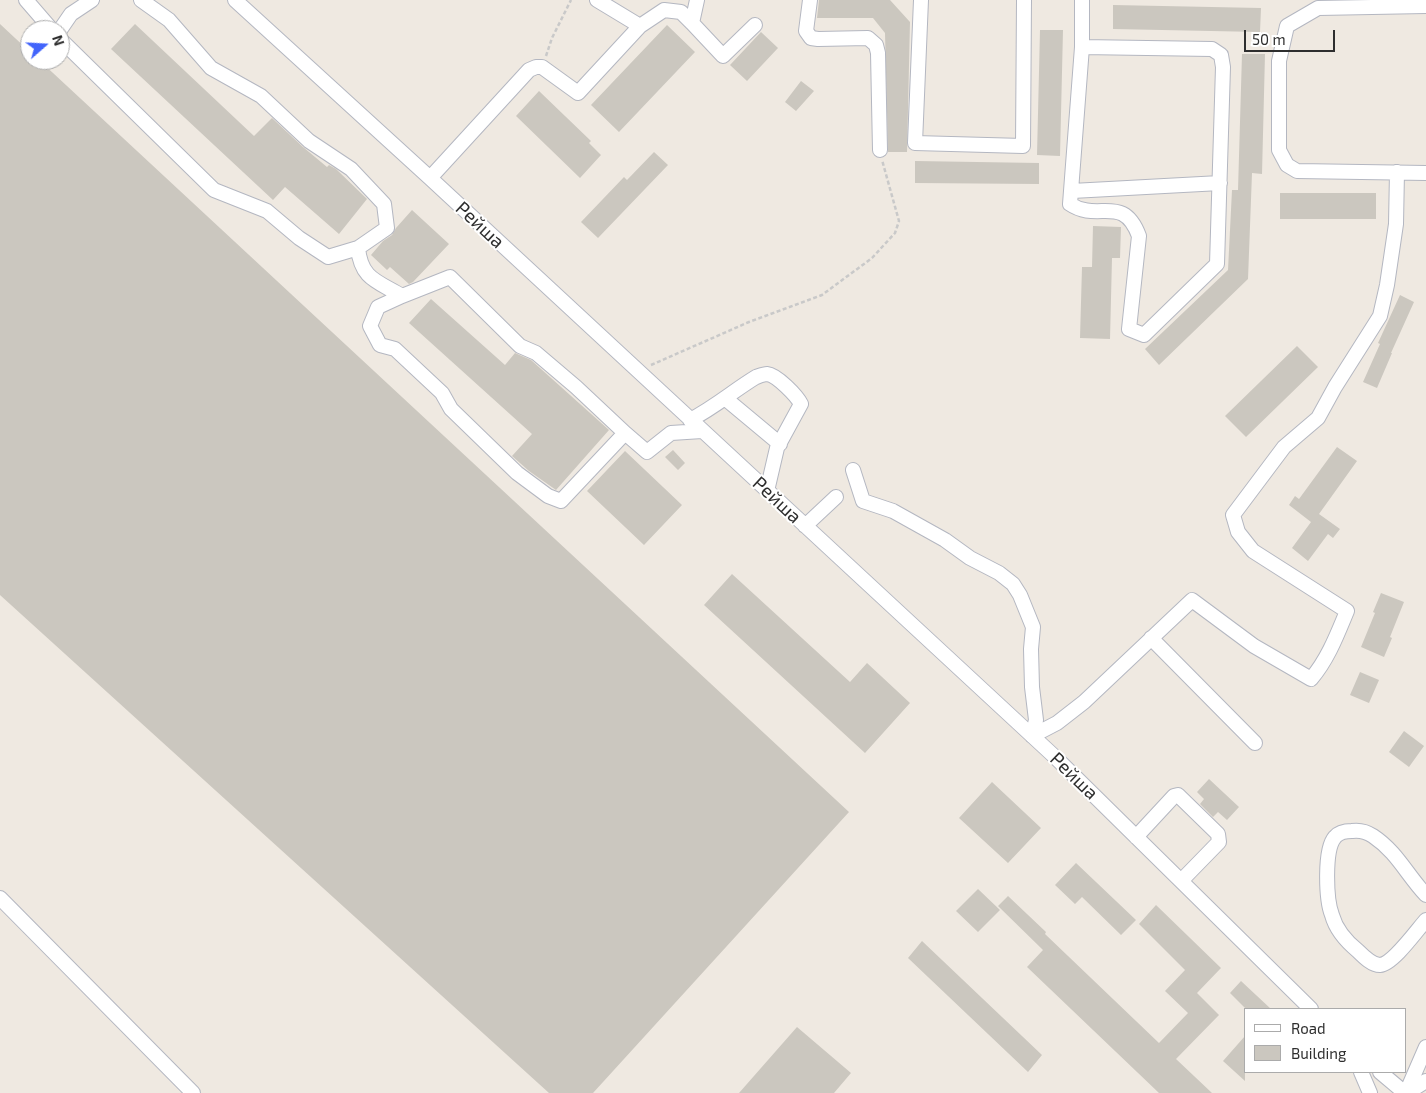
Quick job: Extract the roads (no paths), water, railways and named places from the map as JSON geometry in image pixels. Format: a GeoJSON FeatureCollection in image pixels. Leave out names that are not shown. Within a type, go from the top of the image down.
{"type":"FeatureCollection","features":[{"type":"Feature","properties":{"kind":"street"},"geometry":{"type":"LineString","coordinates":[[26,0],[43,20]]}},
{"type":"Feature","properties":{"kind":"street"},"geometry":{"type":"LineString","coordinates":[[67,20],[71,14],[92,0]]}},
{"type":"Feature","properties":{"kind":"street"},"geometry":{"type":"LineString","coordinates":[[70,49],[214,190],[267,212],[328,257],[358,248],[387,228],[384,204],[351,169],[308,141],[262,96],[211,68],[169,20],[141,0]]}},
{"type":"Feature","properties":{"kind":"street","name":"Рейша"},"geometry":{"type":"LineString","coordinates":[[235,0],[430,178],[1032,736],[1310,1008]]}},
{"type":"Feature","properties":{"kind":"street"},"geometry":{"type":"LineString","coordinates":[[597,0],[640,26]]}},
{"type":"Feature","properties":{"kind":"street"},"geometry":{"type":"LineString","coordinates":[[692,23],[697,0]]}},
{"type":"Feature","properties":{"kind":"street"},"geometry":{"type":"LineString","coordinates":[[810,0],[806,32],[811,38],[868,38],[876,44],[878,53],[880,150]]}},
{"type":"Feature","properties":{"kind":"street"},"geometry":{"type":"LineString","coordinates":[[921,0],[915,143],[1023,146],[1024,0]]}},
{"type":"Feature","properties":{"kind":"street"},"geometry":{"type":"LineString","coordinates":[[1082,0],[1082,47],[1070,204],[1076,208],[1123,213],[1134,223],[1139,236],[1129,329],[1144,335],[1217,264],[1224,68],[1221,55],[1212,49],[1082,47]]}},
{"type":"Feature","properties":{"kind":"street"},"geometry":{"type":"LineString","coordinates":[[1426,6],[1318,8],[1287,26],[1280,61],[1279,150],[1287,165],[1297,171],[1426,173]]}},
{"type":"Feature","properties":{"kind":"street"},"geometry":{"type":"LineString","coordinates":[[430,178],[529,70],[542,67],[578,93],[640,26],[664,10],[681,12],[723,56],[755,25]]}},
{"type":"Feature","properties":{"kind":"street"},"geometry":{"type":"LineString","coordinates":[[1032,736],[1057,723],[1084,702],[1192,600],[1254,646],[1311,679],[1332,647],[1346,612],[1252,551],[1238,532],[1232,515],[1284,447],[1318,418],[1335,386],[1380,316],[1387,286],[1396,224],[1397,172]]}},
{"type":"Feature","properties":{"kind":"street"},"geometry":{"type":"LineString","coordinates":[[1072,190],[1220,183]]}},
{"type":"Feature","properties":{"kind":"street"},"geometry":{"type":"LineString","coordinates":[[358,248],[360,262],[367,276],[402,296]]}},
{"type":"Feature","properties":{"kind":"street"},"geometry":{"type":"LineString","coordinates":[[625,433],[561,501],[548,496],[517,473],[451,409],[442,393],[395,349],[380,345],[370,326],[378,307],[450,277],[520,346],[536,353],[647,452],[671,434],[702,431]]}},
{"type":"Feature","properties":{"kind":"street"},"geometry":{"type":"LineString","coordinates":[[690,420],[726,399],[758,376],[766,374],[773,376],[798,398],[801,404],[773,460],[767,491]]}},
{"type":"Feature","properties":{"kind":"street"},"geometry":{"type":"LineString","coordinates":[[726,399],[780,444]]}},
{"type":"Feature","properties":{"kind":"street"},"geometry":{"type":"LineString","coordinates":[[853,470],[863,502],[900,515],[945,540],[970,558],[999,573],[1013,584],[1034,627],[1031,649],[1036,720],[1032,736]]}},
{"type":"Feature","properties":{"kind":"street"},"geometry":{"type":"LineString","coordinates":[[805,526],[836,497]]}},
{"type":"Feature","properties":{"kind":"street"},"geometry":{"type":"LineString","coordinates":[[1151,638],[1255,743]]}},
{"type":"Feature","properties":{"kind":"street"},"geometry":{"type":"LineString","coordinates":[[1136,837],[1174,796],[1180,796],[1212,827],[1218,834],[1219,842],[1181,881]]}},
{"type":"Feature","properties":{"kind":"street"},"geometry":{"type":"LineString","coordinates":[[1426,895],[1414,882],[1398,858],[1372,835],[1352,830],[1341,832],[1335,837],[1331,844],[1326,891],[1332,916],[1340,932],[1370,962],[1380,965],[1391,960],[1426,920]]}},
{"type":"Feature","properties":{"kind":"street"},"geometry":{"type":"LineString","coordinates":[[0,898],[193,1093]]}},
{"type":"Feature","properties":{"kind":"street"},"geometry":{"type":"LineString","coordinates":[[1406,1093],[1426,1047]]}},
{"type":"Feature","properties":{"kind":"street"},"geometry":{"type":"LineString","coordinates":[[1361,1073],[1370,1093]]}},
{"type":"Feature","properties":{"kind":"street"},"geometry":{"type":"LineString","coordinates":[[1381,1073],[1406,1093]]}},
{"type":"Feature","properties":{"kind":"street"},"geometry":{"type":"LineString","coordinates":[[1406,1093],[1425,1079]]}}]}
